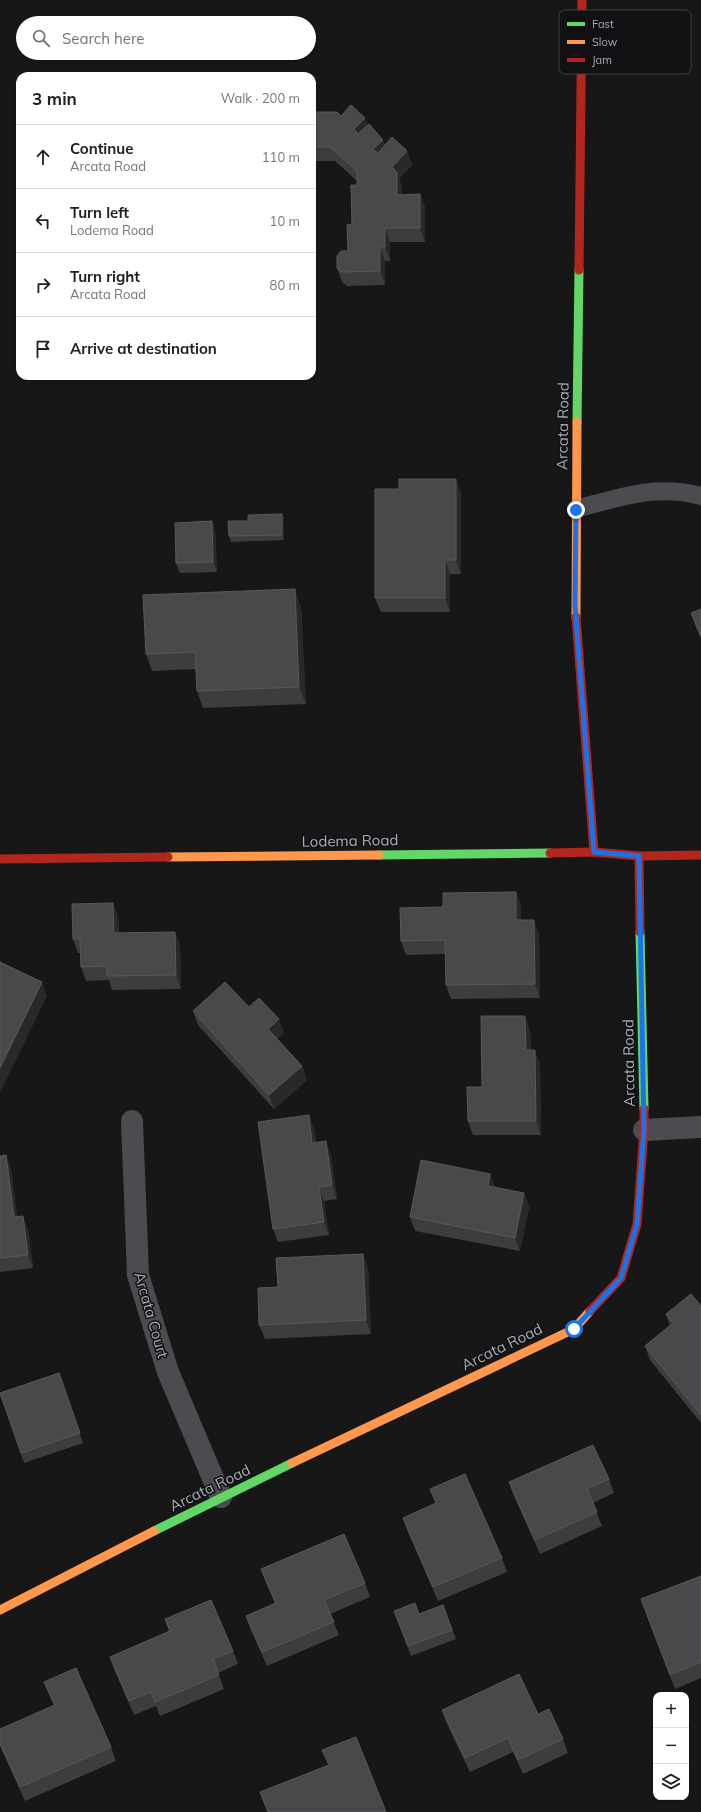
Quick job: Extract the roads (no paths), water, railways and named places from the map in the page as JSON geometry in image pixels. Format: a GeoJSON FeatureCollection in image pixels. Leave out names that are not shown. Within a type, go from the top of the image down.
{"type":"FeatureCollection","features":[{"type":"Feature","properties":{"kind":"street","name":"Arcata Road"},"geometry":{"type":"LineString","coordinates":[[582,0],[582,10]]}},
{"type":"Feature","properties":{"kind":"street","name":"Arcata Road"},"geometry":{"type":"LineString","coordinates":[[581,74],[575,605],[594,852]]}},
{"type":"Feature","properties":{"kind":"street","name":"Lodema Road"},"geometry":{"type":"LineString","coordinates":[[0,859],[594,852],[639,856],[701,855]]}},
{"type":"Feature","properties":{"kind":"street","name":"Arcata Road"},"geometry":{"type":"LineString","coordinates":[[0,1610],[221,1497],[574,1329],[621,1278],[637,1224],[644,1130],[639,856]]}},
{"type":"Feature","properties":{"kind":"street","name":"Arcata Court"},"geometry":{"type":"LineString","coordinates":[[132,1121],[138,1276],[168,1372],[221,1497]]}},
{"type":"Feature","properties":{"kind":"street"},"geometry":{"type":"LineString","coordinates":[[644,1130],[701,1127]]}},
{"type":"Feature","properties":{"kind":"lane"},"geometry":{"type":"LineString","coordinates":[[576,510],[622,497],[657,490],[671,490],[701,496]]}}]}
